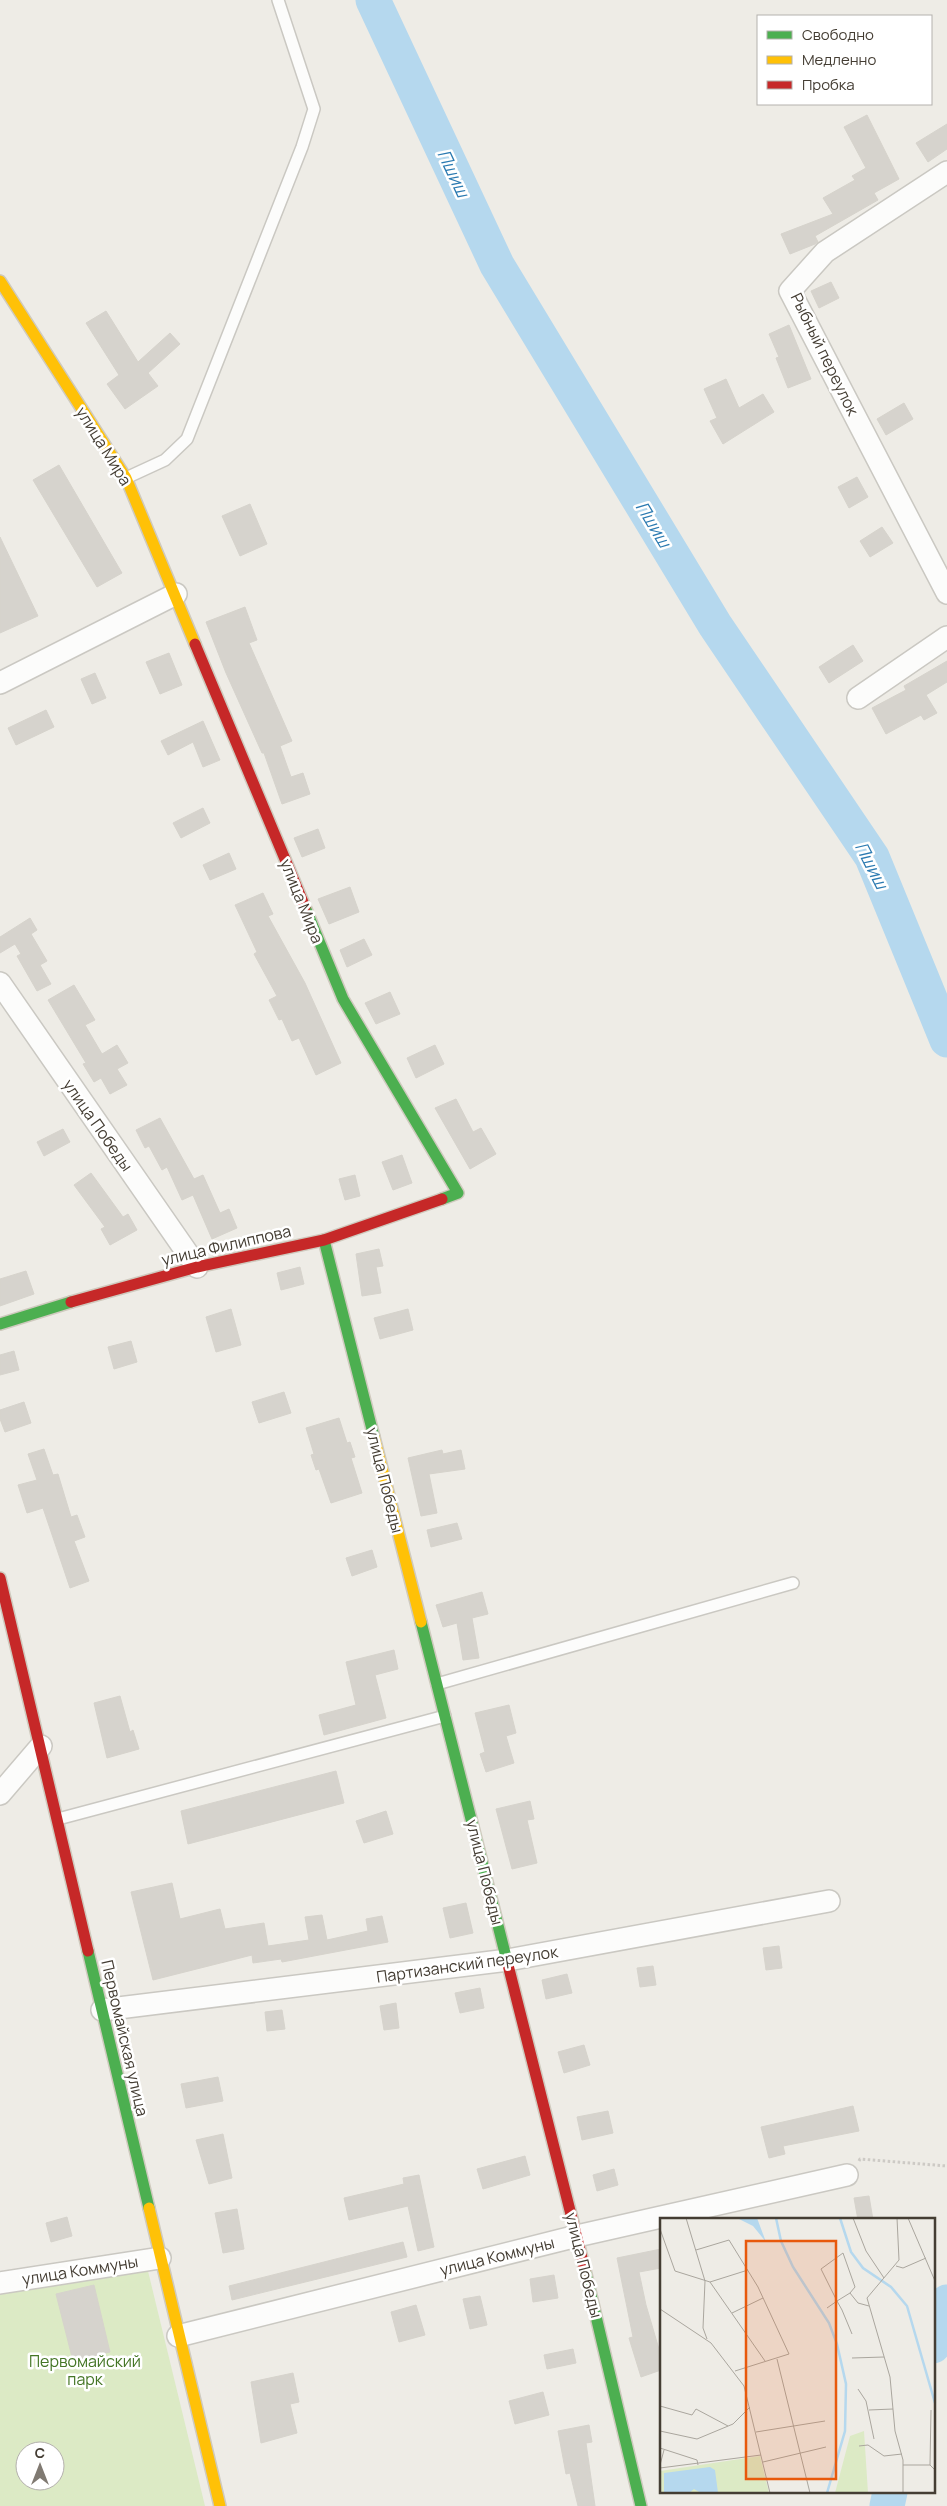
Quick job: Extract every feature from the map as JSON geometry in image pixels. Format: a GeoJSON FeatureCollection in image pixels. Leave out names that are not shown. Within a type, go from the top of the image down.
{"type":"FeatureCollection","features":[{"type":"Feature","properties":{"kind":"street","name":"Рыбный переулок"},"geometry":{"type":"LineString","coordinates":[[947,172],[825,252],[790,291],[947,593]]}},
{"type":"Feature","properties":{"kind":"street","name":"улица Мира"},"geometry":{"type":"LineString","coordinates":[[0,281],[8,309],[126,478],[176,594],[343,999],[458,1193]]}},
{"type":"Feature","properties":{"kind":"street"},"geometry":{"type":"LineString","coordinates":[[0,683],[176,594]]}},
{"type":"Feature","properties":{"kind":"street"},"geometry":{"type":"LineString","coordinates":[[858,698],[947,637]]}},
{"type":"Feature","properties":{"kind":"street","name":"улица Победы"},"geometry":{"type":"LineString","coordinates":[[0,983],[197,1268]]}},
{"type":"Feature","properties":{"kind":"street","name":"улица Филиппова"},"geometry":{"type":"LineString","coordinates":[[0,1324],[43,1310],[197,1268],[324,1240],[458,1193]]}},
{"type":"Feature","properties":{"kind":"street","name":"улица Победы"},"geometry":{"type":"LineString","coordinates":[[324,1240],[508,1960],[577,2236],[641,2506]]}},
{"type":"Feature","properties":{"kind":"street","name":"Первомайская улица"},"geometry":{"type":"LineString","coordinates":[[0,1578],[41,1746],[178,2336],[220,2506]]}},
{"type":"Feature","properties":{"kind":"street"},"geometry":{"type":"LineString","coordinates":[[0,1794],[41,1746]]}},
{"type":"Feature","properties":{"kind":"street","name":"Партизанский переулок"},"geometry":{"type":"LineString","coordinates":[[102,2010],[508,1960],[829,1901]]}},
{"type":"Feature","properties":{"kind":"street","name":"улица Коммуны"},"geometry":{"type":"LineString","coordinates":[[178,2336],[577,2236],[846,2176]]}},
{"type":"Feature","properties":{"kind":"street","name":"улица Коммуны"},"geometry":{"type":"LineString","coordinates":[[0,2283],[160,2258]]}},
{"type":"Feature","properties":{"kind":"lane"},"geometry":{"type":"LineString","coordinates":[[126,478],[165,460],[187,439],[302,147],[314,109],[278,0]]}},
{"type":"Feature","properties":{"kind":"lane"},"geometry":{"type":"LineString","coordinates":[[437,1684],[793,1583]]}},
{"type":"Feature","properties":{"kind":"lane"},"geometry":{"type":"LineString","coordinates":[[58,1819],[445,1716]]}},
{"type":"Feature","properties":{"kind":"path"},"geometry":{"type":"LineString","coordinates":[[846,2176],[860,2159],[947,2166]]}},
{"type":"Feature","properties":{"kind":"green space","name":"Первомайский парк"},"geometry":{"type":"Polygon","coordinates":[[[147,2267],[205,2506],[0,2506],[0,2288],[147,2267]]]}},
{"type":"Feature","properties":{"kind":"building"},"geometry":{"type":"Polygon","coordinates":[[[867,115],[899,179],[874,193],[878,200],[815,236],[818,242],[790,254],[781,234],[833,214],[823,198],[855,180],[852,176],[866,168],[844,127],[867,115]]]}},
{"type":"Feature","properties":{"kind":"building"},"geometry":{"type":"Polygon","coordinates":[[[947,124],[947,149],[928,162],[916,143],[947,124]]]}},
{"type":"Feature","properties":{"kind":"building"},"geometry":{"type":"Polygon","coordinates":[[[831,282],[839,298],[819,308],[811,291],[831,282]]]}},
{"type":"Feature","properties":{"kind":"building"},"geometry":{"type":"Polygon","coordinates":[[[106,311],[138,362],[170,333],[180,344],[148,373],[158,386],[125,409],[107,384],[119,375],[86,323],[106,311]]]}},
{"type":"Feature","properties":{"kind":"building"},"geometry":{"type":"Polygon","coordinates":[[[789,325],[811,379],[788,388],[776,358],[779,357],[769,334],[789,325]]]}},
{"type":"Feature","properties":{"kind":"building"},"geometry":{"type":"Polygon","coordinates":[[[726,379],[739,408],[763,394],[774,412],[723,444],[710,421],[717,418],[704,389],[726,379]]]}},
{"type":"Feature","properties":{"kind":"building"},"geometry":{"type":"Polygon","coordinates":[[[904,403],[913,419],[886,435],[877,419],[904,403]]]}},
{"type":"Feature","properties":{"kind":"building"},"geometry":{"type":"Polygon","coordinates":[[[59,465],[122,573],[97,587],[33,480],[59,465]]]}},
{"type":"Feature","properties":{"kind":"building"},"geometry":{"type":"Polygon","coordinates":[[[857,477],[868,497],[849,508],[838,487],[857,477]]]}},
{"type":"Feature","properties":{"kind":"building"},"geometry":{"type":"Polygon","coordinates":[[[250,504],[267,544],[240,556],[222,516],[250,504]]]}},
{"type":"Feature","properties":{"kind":"building"},"geometry":{"type":"Polygon","coordinates":[[[882,527],[893,543],[870,557],[860,541],[882,527]]]}},
{"type":"Feature","properties":{"kind":"building"},"geometry":{"type":"Polygon","coordinates":[[[0,537],[38,616],[0,633],[0,537]]]}},
{"type":"Feature","properties":{"kind":"building"},"geometry":{"type":"Polygon","coordinates":[[[245,607],[257,640],[249,643],[292,741],[280,746],[291,777],[303,773],[310,794],[282,804],[264,753],[262,753],[226,673],[206,622],[245,607]]]}},
{"type":"Feature","properties":{"kind":"building"},"geometry":{"type":"Polygon","coordinates":[[[853,645],[863,661],[829,683],[819,667],[853,645]]]}},
{"type":"Feature","properties":{"kind":"building"},"geometry":{"type":"Polygon","coordinates":[[[169,653],[182,685],[160,694],[146,662],[169,653]]]}},
{"type":"Feature","properties":{"kind":"building"},"geometry":{"type":"Polygon","coordinates":[[[947,661],[947,682],[926,695],[937,713],[924,720],[921,715],[886,734],[872,708],[906,690],[904,686],[947,661]]]}},
{"type":"Feature","properties":{"kind":"building"},"geometry":{"type":"Polygon","coordinates":[[[95,673],[106,698],[92,704],[81,679],[95,673]]]}},
{"type":"Feature","properties":{"kind":"building"},"geometry":{"type":"Polygon","coordinates":[[[46,710],[54,727],[16,745],[8,728],[46,710]]]}},
{"type":"Feature","properties":{"kind":"building"},"geometry":{"type":"Polygon","coordinates":[[[203,721],[220,760],[203,767],[193,742],[168,755],[161,741],[203,721]]]}},
{"type":"Feature","properties":{"kind":"building"},"geometry":{"type":"Polygon","coordinates":[[[203,808],[210,823],[181,838],[173,823],[203,808]]]}},
{"type":"Feature","properties":{"kind":"building"},"geometry":{"type":"Polygon","coordinates":[[[318,829],[325,848],[302,857],[294,838],[318,829]]]}},
{"type":"Feature","properties":{"kind":"building"},"geometry":{"type":"Polygon","coordinates":[[[229,853],[236,869],[210,880],[203,865],[229,853]]]}},
{"type":"Feature","properties":{"kind":"building"},"geometry":{"type":"Polygon","coordinates":[[[350,887],[359,912],[329,924],[318,899],[350,887]]]}},
{"type":"Feature","properties":{"kind":"building"},"geometry":{"type":"Polygon","coordinates":[[[263,893],[273,914],[268,916],[305,983],[341,1063],[316,1075],[299,1038],[292,1041],[282,1019],[279,1020],[269,1000],[277,996],[254,954],[257,952],[235,905],[263,893]]]}},
{"type":"Feature","properties":{"kind":"building"},"geometry":{"type":"Polygon","coordinates":[[[30,918],[37,930],[31,934],[47,961],[40,965],[51,984],[37,991],[17,956],[21,954],[15,944],[0,953],[0,937],[30,918]]]}},
{"type":"Feature","properties":{"kind":"building"},"geometry":{"type":"Polygon","coordinates":[[[364,939],[372,955],[347,967],[340,950],[364,939]]]}},
{"type":"Feature","properties":{"kind":"building"},"geometry":{"type":"Polygon","coordinates":[[[74,985],[95,1020],[85,1025],[102,1054],[117,1045],[128,1063],[117,1069],[127,1085],[110,1094],[101,1078],[94,1082],[83,1064],[86,1063],[48,1000],[74,985]]]}},
{"type":"Feature","properties":{"kind":"building"},"geometry":{"type":"Polygon","coordinates":[[[390,992],[400,1014],[376,1024],[365,1003],[390,992]]]}},
{"type":"Feature","properties":{"kind":"building"},"geometry":{"type":"Polygon","coordinates":[[[435,1045],[444,1064],[416,1078],[407,1058],[435,1045]]]}},
{"type":"Feature","properties":{"kind":"building"},"geometry":{"type":"Polygon","coordinates":[[[456,1099],[473,1132],[481,1128],[496,1154],[470,1169],[435,1108],[456,1099]]]}},
{"type":"Feature","properties":{"kind":"building"},"geometry":{"type":"Polygon","coordinates":[[[160,1118],[194,1179],[203,1175],[220,1213],[229,1209],[237,1228],[212,1239],[193,1195],[182,1200],[167,1167],[162,1170],[149,1146],[145,1148],[136,1130],[160,1118]]]}},
{"type":"Feature","properties":{"kind":"building"},"geometry":{"type":"Polygon","coordinates":[[[63,1129],[70,1142],[44,1156],[37,1142],[63,1129]]]}},
{"type":"Feature","properties":{"kind":"building"},"geometry":{"type":"Polygon","coordinates":[[[402,1155],[412,1183],[393,1190],[382,1162],[402,1155]]]}},
{"type":"Feature","properties":{"kind":"building"},"geometry":{"type":"Polygon","coordinates":[[[91,1173],[123,1217],[128,1214],[137,1230],[110,1245],[101,1229],[105,1227],[74,1185],[91,1173]]]}},
{"type":"Feature","properties":{"kind":"building"},"geometry":{"type":"Polygon","coordinates":[[[355,1175],[360,1196],[345,1200],[339,1179],[355,1175]]]}},
{"type":"Feature","properties":{"kind":"building"},"geometry":{"type":"Polygon","coordinates":[[[379,1249],[383,1266],[376,1267],[381,1293],[362,1296],[356,1254],[379,1249]]]}},
{"type":"Feature","properties":{"kind":"building"},"geometry":{"type":"Polygon","coordinates":[[[300,1267],[304,1284],[281,1290],[277,1273],[300,1267]]]}},
{"type":"Feature","properties":{"kind":"building"},"geometry":{"type":"Polygon","coordinates":[[[26,1271],[34,1294],[0,1306],[0,1279],[26,1271]]]}},
{"type":"Feature","properties":{"kind":"building"},"geometry":{"type":"Polygon","coordinates":[[[231,1309],[241,1345],[216,1352],[206,1317],[231,1309]]]}},
{"type":"Feature","properties":{"kind":"building"},"geometry":{"type":"Polygon","coordinates":[[[408,1309],[413,1330],[380,1339],[374,1318],[408,1309]]]}},
{"type":"Feature","properties":{"kind":"building"},"geometry":{"type":"Polygon","coordinates":[[[131,1341],[137,1362],[114,1369],[108,1347],[131,1341]]]}},
{"type":"Feature","properties":{"kind":"building"},"geometry":{"type":"Polygon","coordinates":[[[14,1351],[19,1370],[0,1375],[0,1355],[14,1351]]]}},
{"type":"Feature","properties":{"kind":"building"},"geometry":{"type":"Polygon","coordinates":[[[284,1392],[291,1413],[259,1423],[252,1402],[284,1392]]]}},
{"type":"Feature","properties":{"kind":"building"},"geometry":{"type":"Polygon","coordinates":[[[24,1402],[31,1423],[5,1432],[0,1419],[0,1410],[24,1402]]]}},
{"type":"Feature","properties":{"kind":"building"},"geometry":{"type":"Polygon","coordinates":[[[339,1418],[347,1443],[350,1442],[355,1457],[351,1458],[362,1493],[331,1503],[319,1469],[316,1470],[311,1455],[314,1454],[306,1428],[339,1418]]]}},
{"type":"Feature","properties":{"kind":"building"},"geometry":{"type":"Polygon","coordinates":[[[44,1449],[53,1475],[58,1474],[71,1517],[77,1515],[85,1537],[74,1541],[89,1581],[70,1588],[43,1508],[27,1513],[18,1485],[37,1480],[28,1454],[44,1449]]]}},
{"type":"Feature","properties":{"kind":"building"},"geometry":{"type":"Polygon","coordinates":[[[442,1450],[443,1454],[461,1450],[465,1469],[429,1474],[437,1513],[421,1516],[408,1458],[442,1450]]]}},
{"type":"Feature","properties":{"kind":"building"},"geometry":{"type":"Polygon","coordinates":[[[457,1523],[462,1539],[431,1547],[427,1530],[457,1523]]]}},
{"type":"Feature","properties":{"kind":"building"},"geometry":{"type":"Polygon","coordinates":[[[372,1550],[377,1567],[352,1576],[346,1558],[372,1550]]]}},
{"type":"Feature","properties":{"kind":"building"},"geometry":{"type":"Polygon","coordinates":[[[482,1592],[488,1614],[472,1618],[479,1658],[463,1660],[457,1623],[443,1627],[436,1605],[482,1592]]]}},
{"type":"Feature","properties":{"kind":"building"},"geometry":{"type":"Polygon","coordinates":[[[394,1650],[398,1669],[375,1675],[386,1718],[324,1735],[319,1715],[356,1705],[346,1662],[394,1650]]]}},
{"type":"Feature","properties":{"kind":"building"},"geometry":{"type":"Polygon","coordinates":[[[120,1696],[130,1732],[133,1730],[139,1749],[107,1758],[94,1703],[120,1696]]]}},
{"type":"Feature","properties":{"kind":"building"},"geometry":{"type":"Polygon","coordinates":[[[509,1705],[516,1733],[506,1736],[514,1763],[486,1772],[480,1754],[485,1752],[475,1713],[509,1705]]]}},
{"type":"Feature","properties":{"kind":"building"},"geometry":{"type":"Polygon","coordinates":[[[336,1771],[344,1803],[188,1844],[181,1811],[336,1771]]]}},
{"type":"Feature","properties":{"kind":"building"},"geometry":{"type":"Polygon","coordinates":[[[530,1801],[534,1819],[527,1820],[537,1863],[512,1869],[496,1809],[530,1801]]]}},
{"type":"Feature","properties":{"kind":"building"},"geometry":{"type":"Polygon","coordinates":[[[386,1811],[393,1834],[364,1843],[356,1821],[386,1811]]]}},
{"type":"Feature","properties":{"kind":"building"},"geometry":{"type":"Polygon","coordinates":[[[172,1883],[180,1919],[220,1909],[225,1929],[264,1923],[268,1946],[309,1940],[305,1917],[322,1915],[327,1940],[368,1931],[366,1919],[382,1916],[388,1942],[282,1962],[281,1959],[253,1963],[252,1955],[153,1980],[131,1892],[172,1883]]]}},
{"type":"Feature","properties":{"kind":"building"},"geometry":{"type":"Polygon","coordinates":[[[466,1903],[473,1933],[450,1938],[443,1908],[466,1903]]]}},
{"type":"Feature","properties":{"kind":"building"},"geometry":{"type":"Polygon","coordinates":[[[779,1946],[782,1968],[766,1970],[763,1948],[779,1946]]]}},
{"type":"Feature","properties":{"kind":"building"},"geometry":{"type":"Polygon","coordinates":[[[653,1966],[656,1985],[640,1987],[637,1968],[653,1966]]]}},
{"type":"Feature","properties":{"kind":"building"},"geometry":{"type":"Polygon","coordinates":[[[567,1974],[572,1993],[546,1999],[542,1980],[567,1974]]]}},
{"type":"Feature","properties":{"kind":"building"},"geometry":{"type":"Polygon","coordinates":[[[480,1988],[484,2008],[460,2013],[455,1993],[480,1988]]]}},
{"type":"Feature","properties":{"kind":"building"},"geometry":{"type":"Polygon","coordinates":[[[396,2003],[399,2028],[384,2030],[380,2006],[396,2003]]]}},
{"type":"Feature","properties":{"kind":"building"},"geometry":{"type":"Polygon","coordinates":[[[282,2010],[285,2029],[267,2031],[265,2012],[282,2010]]]}},
{"type":"Feature","properties":{"kind":"building"},"geometry":{"type":"Polygon","coordinates":[[[584,2045],[590,2065],[564,2073],[558,2052],[584,2045]]]}},
{"type":"Feature","properties":{"kind":"building"},"geometry":{"type":"Polygon","coordinates":[[[218,2077],[223,2101],[186,2108],[181,2084],[218,2077]]]}},
{"type":"Feature","properties":{"kind":"building"},"geometry":{"type":"Polygon","coordinates":[[[853,2106],[859,2131],[783,2146],[785,2154],[769,2158],[761,2127],[853,2106]]]}},
{"type":"Feature","properties":{"kind":"building"},"geometry":{"type":"Polygon","coordinates":[[[608,2111],[613,2133],[582,2140],[577,2117],[608,2111]]]}},
{"type":"Feature","properties":{"kind":"building"},"geometry":{"type":"Polygon","coordinates":[[[223,2134],[232,2178],[209,2184],[196,2140],[223,2134]]]}},
{"type":"Feature","properties":{"kind":"building"},"geometry":{"type":"Polygon","coordinates":[[[525,2156],[530,2175],[483,2189],[477,2169],[525,2156]]]}},
{"type":"Feature","properties":{"kind":"building"},"geometry":{"type":"Polygon","coordinates":[[[614,2169],[618,2185],[597,2191],[593,2175],[614,2169]]]}},
{"type":"Feature","properties":{"kind":"building"},"geometry":{"type":"Polygon","coordinates":[[[419,2175],[434,2247],[418,2251],[408,2206],[349,2220],[344,2198],[404,2184],[403,2178],[419,2175]]]}},
{"type":"Feature","properties":{"kind":"building"},"geometry":{"type":"Polygon","coordinates":[[[869,2196],[873,2218],[858,2218],[854,2198],[869,2196]]]}},
{"type":"Feature","properties":{"kind":"building"},"geometry":{"type":"Polygon","coordinates":[[[237,2209],[244,2249],[223,2253],[215,2213],[237,2209]]]}},
{"type":"Feature","properties":{"kind":"building"},"geometry":{"type":"Polygon","coordinates":[[[67,2217],[72,2236],[51,2242],[46,2223],[67,2217]]]}},
{"type":"Feature","properties":{"kind":"building"},"geometry":{"type":"Polygon","coordinates":[[[403,2242],[407,2257],[232,2300],[229,2286],[403,2242]]]}},
{"type":"Feature","properties":{"kind":"building"},"geometry":{"type":"Polygon","coordinates":[[[660,2249],[660,2268],[639,2272],[646,2305],[660,2353],[660,2370],[641,2377],[629,2338],[633,2337],[617,2258],[660,2249]]]}},
{"type":"Feature","properties":{"kind":"building"},"geometry":{"type":"Polygon","coordinates":[[[554,2275],[558,2298],[533,2302],[530,2279],[554,2275]]]}},
{"type":"Feature","properties":{"kind":"building"},"geometry":{"type":"Polygon","coordinates":[[[94,2285],[110,2352],[73,2361],[56,2294],[94,2285]]]}},
{"type":"Feature","properties":{"kind":"building"},"geometry":{"type":"Polygon","coordinates":[[[480,2296],[487,2325],[470,2329],[463,2299],[480,2296]]]}},
{"type":"Feature","properties":{"kind":"building"},"geometry":{"type":"Polygon","coordinates":[[[416,2305],[425,2335],[399,2342],[391,2312],[416,2305]]]}},
{"type":"Feature","properties":{"kind":"building"},"geometry":{"type":"Polygon","coordinates":[[[573,2349],[576,2363],[547,2369],[544,2355],[573,2349]]]}},
{"type":"Feature","properties":{"kind":"building"},"geometry":{"type":"Polygon","coordinates":[[[293,2373],[299,2402],[290,2404],[297,2433],[261,2443],[251,2382],[293,2373]]]}},
{"type":"Feature","properties":{"kind":"building"},"geometry":{"type":"Polygon","coordinates":[[[543,2392],[549,2415],[515,2424],[509,2401],[543,2392]]]}},
{"type":"Feature","properties":{"kind":"building"},"geometry":{"type":"Polygon","coordinates":[[[589,2425],[592,2442],[586,2443],[595,2506],[578,2506],[570,2473],[566,2474],[558,2431],[589,2425]]]}},
{"type":"Feature","properties":{"kind":"waterway","name":"Пшиш"},"geometry":{"type":"LineString","coordinates":[[373,0],[497,265],[715,625],[872,857],[947,1040]]}},
{"type":"Feature","properties":{"kind":"waterway","name":"Пшиш"},"geometry":{"type":"LineString","coordinates":[[934,2343],[947,2302]]}},
{"type":"Feature","properties":{"kind":"waterway","name":"Пшиш"},"geometry":{"type":"LineString","coordinates":[[887,2506],[890,2494]]}},
{"type":"Feature","properties":{"kind":"traffic: fast"},"geometry":{"type":"LineString","coordinates":[[305,907],[343,999],[458,1193],[442,1199]]}},
{"type":"Feature","properties":{"kind":"traffic: fast"},"geometry":{"type":"LineString","coordinates":[[324,1240],[374,1437]]}},
{"type":"Feature","properties":{"kind":"traffic: fast"},"geometry":{"type":"LineString","coordinates":[[0,1324],[71,1302]]}},
{"type":"Feature","properties":{"kind":"traffic: fast"},"geometry":{"type":"LineString","coordinates":[[421,1622],[507,1961]]}},
{"type":"Feature","properties":{"kind":"traffic: fast"},"geometry":{"type":"LineString","coordinates":[[88,1951],[149,2208]]}},
{"type":"Feature","properties":{"kind":"traffic: fast"},"geometry":{"type":"LineString","coordinates":[[585,2270],[641,2506]]}},
{"type":"Feature","properties":{"kind":"traffic: slow"},"geometry":{"type":"LineString","coordinates":[[0,281],[126,478],[195,644]]}},
{"type":"Feature","properties":{"kind":"traffic: slow"},"geometry":{"type":"LineString","coordinates":[[374,1437],[421,1622]]}},
{"type":"Feature","properties":{"kind":"traffic: slow"},"geometry":{"type":"LineString","coordinates":[[149,2208],[220,2506]]}},
{"type":"Feature","properties":{"kind":"traffic: jam"},"geometry":{"type":"LineString","coordinates":[[195,644],[305,907]]}},
{"type":"Feature","properties":{"kind":"traffic: jam"},"geometry":{"type":"LineString","coordinates":[[71,1302],[197,1267],[324,1240],[442,1199]]}},
{"type":"Feature","properties":{"kind":"traffic: jam"},"geometry":{"type":"LineString","coordinates":[[0,1578],[88,1951]]}},
{"type":"Feature","properties":{"kind":"traffic: jam"},"geometry":{"type":"LineString","coordinates":[[507,1961],[585,2270]]}}]}
